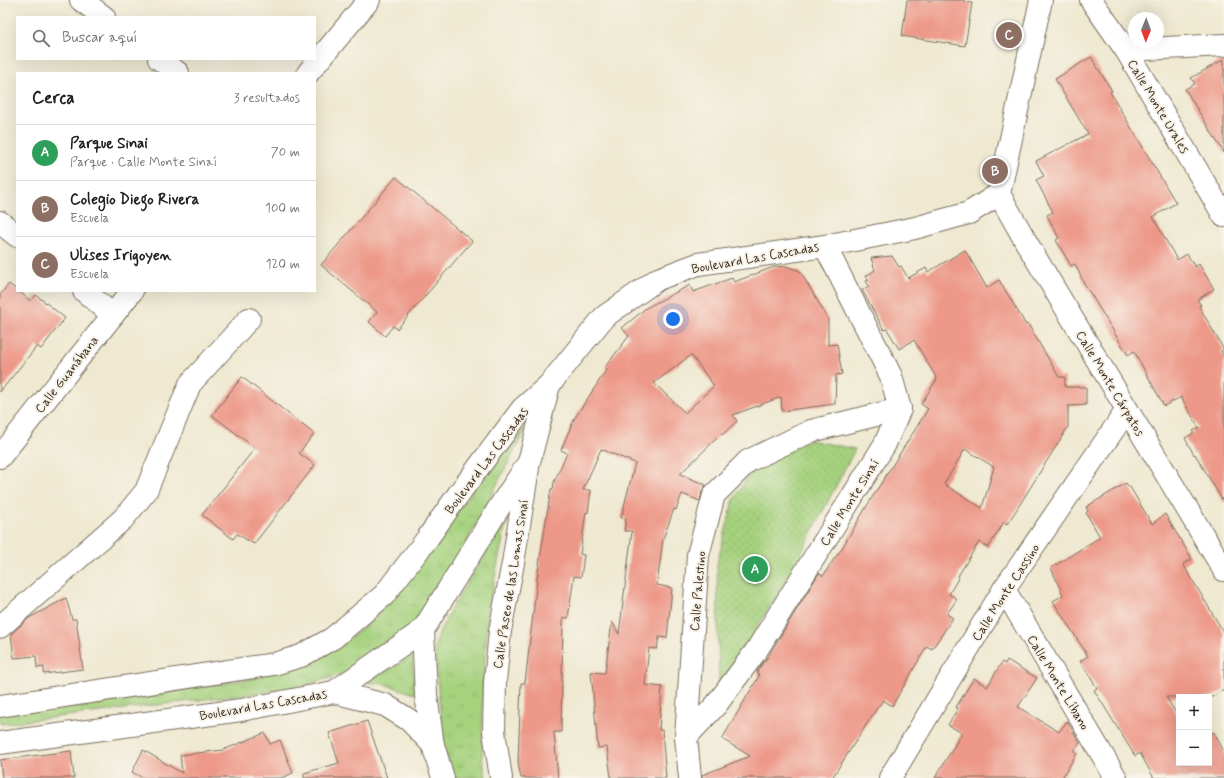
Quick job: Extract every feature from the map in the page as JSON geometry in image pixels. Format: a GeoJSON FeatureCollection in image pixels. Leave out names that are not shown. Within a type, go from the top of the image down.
{"type":"FeatureCollection","features":[{"type":"Feature","properties":{"kind":"street"},"geometry":{"type":"LineString","coordinates":[[81,0],[103,16]]}},
{"type":"Feature","properties":{"kind":"street"},"geometry":{"type":"LineString","coordinates":[[309,72],[368,0]]}},
{"type":"Feature","properties":{"kind":"street"},"geometry":{"type":"LineString","coordinates":[[999,194],[1041,0]]}},
{"type":"Feature","properties":{"kind":"street","name":"Calle Monte Urales"},"geometry":{"type":"LineString","coordinates":[[1090,0],[1126,50],[1224,216]]}},
{"type":"Feature","properties":{"kind":"street"},"geometry":{"type":"LineString","coordinates":[[1126,50],[1224,45]]}},
{"type":"Feature","properties":{"kind":"street"},"geometry":{"type":"LineString","coordinates":[[160,60],[177,72]]}},
{"type":"Feature","properties":{"kind":"street","name":"Boulevard Las Cascadas"},"geometry":{"type":"LineString","coordinates":[[0,706],[274,664],[301,656],[333,638],[384,594],[427,539],[522,409],[548,385],[604,317],[658,278],[698,264],[825,246],[915,228],[969,212],[999,194]]}},
{"type":"Feature","properties":{"kind":"street","name":"Calle Monte Cárpatos"},"geometry":{"type":"LineString","coordinates":[[999,194],[1029,247],[1224,570]]}},
{"type":"Feature","properties":{"kind":"street"},"geometry":{"type":"LineString","coordinates":[[0,222],[16,235]]}},
{"type":"Feature","properties":{"kind":"street"},"geometry":{"type":"LineString","coordinates":[[825,246],[891,376],[900,409]]}},
{"type":"Feature","properties":{"kind":"street"},"geometry":{"type":"LineString","coordinates":[[85,292],[113,315]]}},
{"type":"Feature","properties":{"kind":"street","name":"Calle Guanábana"},"geometry":{"type":"LineString","coordinates":[[0,457],[131,292]]}},
{"type":"Feature","properties":{"kind":"street"},"geometry":{"type":"LineString","coordinates":[[0,627],[123,519],[146,491],[190,384],[249,319]]}},
{"type":"Feature","properties":{"kind":"street","name":"Boulevard Las Cascadas"},"geometry":{"type":"LineString","coordinates":[[0,743],[241,710],[334,692],[423,630],[529,462],[548,385]]}},
{"type":"Feature","properties":{"kind":"street","name":"Calle Monte Sinaí"},"geometry":{"type":"LineString","coordinates":[[686,737],[716,705],[756,650],[885,444],[900,409]]}},
{"type":"Feature","properties":{"kind":"street","name":"Calle Palestino"},"geometry":{"type":"LineString","coordinates":[[690,778],[686,737],[698,554],[714,495],[748,461],[810,431],[900,409]]}},
{"type":"Feature","properties":{"kind":"street","name":"Calle Monte Cassino"},"geometry":{"type":"LineString","coordinates":[[890,778],[1004,589],[1127,410]]}},
{"type":"Feature","properties":{"kind":"street","name":"Calle Paseo de las Lomas Sinaí"},"geometry":{"type":"LineString","coordinates":[[501,778],[494,730],[495,682],[500,631],[517,540],[529,462]]}},
{"type":"Feature","properties":{"kind":"street","name":"Calle Monte Líbano"},"geometry":{"type":"LineString","coordinates":[[1004,589],[1114,777]]}},
{"type":"Feature","properties":{"kind":"street"},"geometry":{"type":"LineString","coordinates":[[423,630],[426,695],[433,745],[443,778]]}},
{"type":"Feature","properties":{"kind":"street"},"geometry":{"type":"LineString","coordinates":[[334,692],[385,706],[409,720],[433,745]]}},
{"type":"Feature","properties":{"kind":"green space"},"geometry":{"type":"Polygon","coordinates":[[[528,425],[460,555],[417,621],[347,672],[290,689],[0,724],[0,714],[256,678],[337,648],[364,627],[391,599],[490,467],[528,425]]]}},
{"type":"Feature","properties":{"kind":"green space"},"geometry":{"type":"Polygon","coordinates":[[[809,440],[855,449],[790,575],[719,687],[717,563],[734,499],[753,468],[809,440]]]}},
{"type":"Feature","properties":{"kind":"green space"},"geometry":{"type":"Polygon","coordinates":[[[507,518],[488,611],[483,689],[482,757],[486,778],[455,778],[444,748],[434,648],[451,609],[507,518]]]}},
{"type":"Feature","properties":{"kind":"green space"},"geometry":{"type":"Polygon","coordinates":[[[412,653],[415,694],[384,684],[363,682],[400,664],[412,653]]]}},
{"type":"Feature","properties":{"kind":"building"},"geometry":{"type":"Polygon","coordinates":[[[907,0],[964,0],[964,2],[972,3],[965,46],[902,36],[907,0]]]}},
{"type":"Feature","properties":{"kind":"building"},"geometry":{"type":"Polygon","coordinates":[[[1091,57],[1176,203],[1153,217],[1177,260],[1187,254],[1195,267],[1199,264],[1214,289],[1197,300],[1224,350],[1221,351],[1224,357],[1224,503],[1185,438],[1199,428],[1181,397],[1164,406],[1134,351],[1128,355],[1084,283],[1075,264],[1071,266],[1056,240],[1059,238],[1047,215],[1053,212],[1036,180],[1044,176],[1036,161],[1088,134],[1055,79],[1091,57]]]}},
{"type":"Feature","properties":{"kind":"building"},"geometry":{"type":"Polygon","coordinates":[[[1224,59],[1224,153],[1185,89],[1195,84],[1191,78],[1224,59]]]}},
{"type":"Feature","properties":{"kind":"building"},"geometry":{"type":"Polygon","coordinates":[[[396,177],[472,241],[397,329],[393,326],[385,336],[369,322],[377,312],[321,265],[396,177]]]}},
{"type":"Feature","properties":{"kind":"building"},"geometry":{"type":"Polygon","coordinates":[[[965,250],[987,288],[999,280],[1026,325],[1028,324],[1059,377],[1065,377],[1065,387],[1086,387],[1086,405],[1068,406],[1068,427],[1017,509],[1007,524],[1004,522],[988,548],[979,542],[958,576],[959,577],[949,594],[957,599],[947,614],[953,618],[932,649],[927,646],[892,706],[883,700],[879,705],[832,778],[702,778],[702,775],[750,756],[722,739],[759,676],[757,671],[767,658],[819,573],[823,576],[841,550],[928,409],[921,404],[937,379],[914,340],[899,349],[887,329],[884,330],[862,290],[869,286],[866,281],[869,280],[866,276],[875,270],[871,258],[892,256],[899,267],[901,266],[908,278],[926,268],[928,272],[965,250]],[[965,449],[944,484],[982,508],[994,467],[965,449]]]}},
{"type":"Feature","properties":{"kind":"building"},"geometry":{"type":"Polygon","coordinates":[[[786,266],[800,271],[828,319],[828,345],[837,344],[842,374],[836,375],[835,404],[782,411],[781,397],[733,415],[737,421],[722,435],[721,434],[680,474],[706,485],[702,491],[700,501],[682,494],[676,510],[674,509],[663,539],[657,585],[672,588],[667,638],[659,637],[657,649],[649,648],[645,685],[662,687],[659,730],[662,730],[666,778],[611,778],[607,747],[598,748],[591,672],[605,673],[612,622],[619,634],[632,531],[624,531],[626,518],[621,518],[635,463],[601,449],[583,490],[591,490],[588,513],[586,512],[580,554],[584,555],[581,577],[574,576],[568,618],[563,618],[561,732],[554,732],[558,778],[521,778],[518,763],[521,683],[525,683],[538,571],[551,489],[553,489],[554,482],[567,453],[561,450],[574,419],[607,369],[605,367],[629,336],[622,328],[646,308],[690,285],[693,292],[732,278],[734,282],[774,267],[786,266]],[[691,355],[654,383],[685,413],[714,386],[691,355]]]}},
{"type":"Feature","properties":{"kind":"building"},"geometry":{"type":"Polygon","coordinates":[[[9,284],[16,289],[16,292],[19,292],[31,301],[36,295],[65,318],[41,349],[37,346],[0,392],[0,295],[9,284]]]}},
{"type":"Feature","properties":{"kind":"building"},"geometry":{"type":"Polygon","coordinates":[[[242,377],[314,434],[299,453],[315,465],[254,544],[237,534],[233,539],[202,515],[255,448],[212,415],[242,377]]]}},
{"type":"Feature","properties":{"kind":"building"},"geometry":{"type":"Polygon","coordinates":[[[1126,483],[1130,487],[1152,524],[1165,514],[1192,559],[1183,564],[1224,633],[1224,690],[1212,697],[1212,694],[1176,694],[1176,697],[1166,697],[1176,713],[1176,766],[1212,766],[1212,734],[1214,732],[1224,752],[1224,778],[1154,778],[1140,753],[1135,756],[1094,690],[1097,688],[1080,661],[1088,656],[1053,601],[1063,595],[1051,568],[1100,537],[1086,513],[1088,511],[1086,507],[1126,483]]]}},
{"type":"Feature","properties":{"kind":"building"},"geometry":{"type":"Polygon","coordinates":[[[66,598],[72,619],[76,619],[83,669],[44,674],[44,667],[37,668],[36,656],[14,658],[11,634],[29,618],[66,598]]]}},
{"type":"Feature","properties":{"kind":"building"},"geometry":{"type":"Polygon","coordinates":[[[1007,660],[1037,678],[1018,707],[1059,732],[1067,721],[1080,743],[1074,751],[1077,753],[1062,778],[935,778],[962,733],[948,725],[958,708],[956,707],[974,678],[987,687],[1002,662],[1005,664],[1007,660]]]}},
{"type":"Feature","properties":{"kind":"building"},"geometry":{"type":"Polygon","coordinates":[[[367,721],[387,778],[304,778],[304,773],[339,763],[329,733],[367,721]]]}},
{"type":"Feature","properties":{"kind":"building"},"geometry":{"type":"Polygon","coordinates":[[[265,733],[270,744],[280,740],[293,773],[281,778],[143,778],[132,772],[143,750],[182,773],[180,755],[223,750],[265,733]]]}},
{"type":"Feature","properties":{"kind":"building"},"geometry":{"type":"Polygon","coordinates":[[[71,751],[74,778],[2,778],[0,760],[71,751]]]}},
{"type":"Feature","properties":{"kind":"place","name":"Ulises Irigoyen"},"geometry":{"type":"Point","coordinates":[1009,35]}},
{"type":"Feature","properties":{"kind":"place","name":"Colegio Diego Rivera"},"geometry":{"type":"Point","coordinates":[995,171]}},
{"type":"Feature","properties":{"kind":"place","name":"Parque Sinai"},"geometry":{"type":"Point","coordinates":[755,569]}}]}
